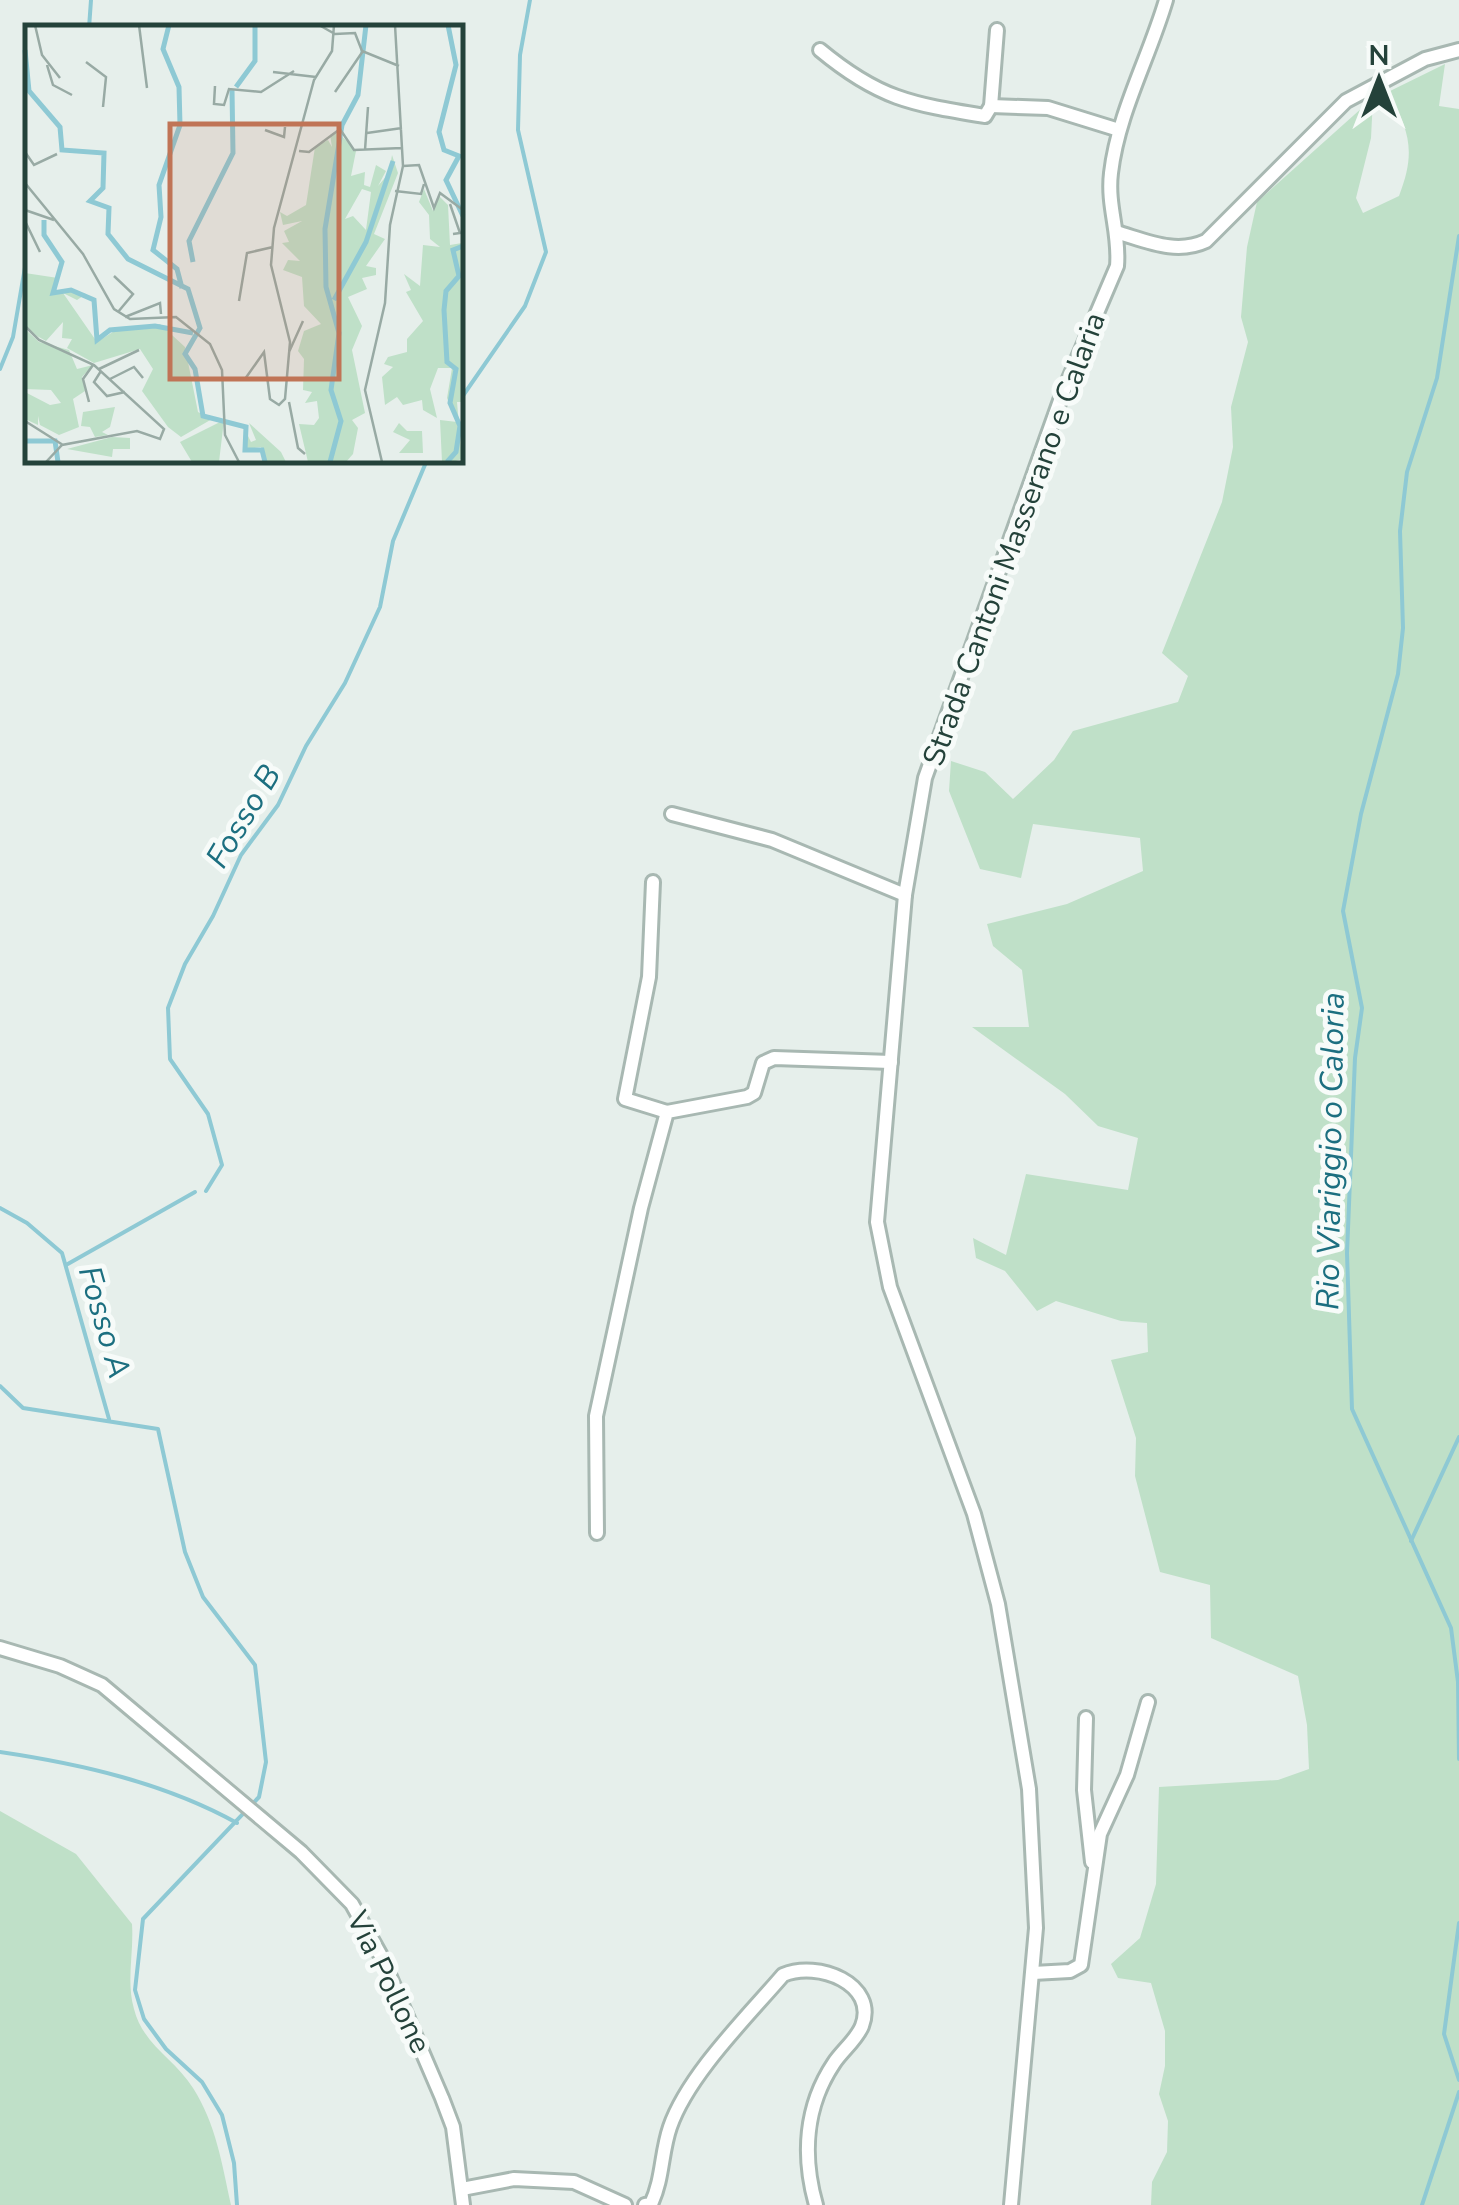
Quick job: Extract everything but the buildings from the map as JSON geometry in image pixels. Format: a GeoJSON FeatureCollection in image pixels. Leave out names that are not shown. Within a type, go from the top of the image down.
{"type":"FeatureCollection","features":[{"type":"Feature","properties":{"kind":"street","name":"Strada Cantoni Masserano e Calaria"},"geometry":{"type":"LineString","coordinates":[[1011,2205],[1033,1973],[1036,1884],[1029,1790],[998,1604],[974,1514],[890,1287],[880,1237],[891,1062],[905,895],[925,778],[1055,413],[1116,266],[1116,232],[1108,201],[1118,130],[1166,0]]}},
{"type":"Feature","properties":{"kind":"street"},"geometry":{"type":"LineString","coordinates":[[820,50],[866,87],[892,98],[985,116],[991,106],[997,30]]}},
{"type":"Feature","properties":{"kind":"street"},"geometry":{"type":"LineString","coordinates":[[1116,232],[1174,248],[1190,248],[1206,241],[1346,101],[1425,60],[1459,50]]}},
{"type":"Feature","properties":{"kind":"street"},"geometry":{"type":"LineString","coordinates":[[991,106],[1048,108],[1118,130]]}},
{"type":"Feature","properties":{"kind":"street"},"geometry":{"type":"LineString","coordinates":[[672,814],[772,840],[905,895]]}},
{"type":"Feature","properties":{"kind":"street"},"geometry":{"type":"LineString","coordinates":[[653,882],[649,977],[625,1100],[667,1112],[747,1097],[754,1093],[764,1062],[774,1058],[891,1062]]}},
{"type":"Feature","properties":{"kind":"street"},"geometry":{"type":"LineString","coordinates":[[598,1533],[596,1416],[641,1208],[667,1112]]}},
{"type":"Feature","properties":{"kind":"street","name":"Via Pollone"},"geometry":{"type":"LineString","coordinates":[[0,1648],[60,1666],[102,1686],[329,1878],[368,1930],[448,2112],[462,2205]]}},
{"type":"Feature","properties":{"kind":"street"},"geometry":{"type":"LineString","coordinates":[[1033,1973],[1070,1971],[1080,1965],[1100,1834],[1127,1775],[1148,1702]]}},
{"type":"Feature","properties":{"kind":"street"},"geometry":{"type":"LineString","coordinates":[[1086,1718],[1084,1790],[1093,1864]]}},
{"type":"Feature","properties":{"kind":"street"},"geometry":{"type":"LineString","coordinates":[[646,2205],[651,2204],[658,2189],[670,2126],[687,2093],[783,1975],[801,1967],[819,1968],[840,1978],[853,1988],[863,2009],[862,2025],[820,2086],[812,2111],[807,2138],[816,2205]]}},
{"type":"Feature","properties":{"kind":"street"},"geometry":{"type":"LineString","coordinates":[[462,2189],[514,2179],[574,2182],[624,2205]]}},
{"type":"Feature","properties":{"kind":"green space"},"geometry":{"type":"Polygon","coordinates":[[[1445,64],[1439,106],[1459,109],[1459,2205],[1151,2205],[1152,2182],[1167,2152],[1168,2121],[1159,2094],[1165,2066],[1165,2031],[1151,1983],[1118,1978],[1111,1964],[1140,1938],[1156,1884],[1159,1787],[1278,1780],[1309,1769],[1307,1725],[1298,1676],[1211,1638],[1210,1585],[1160,1572],[1135,1476],[1136,1438],[1111,1360],[1148,1352],[1147,1323],[1121,1321],[1056,1301],[1037,1311],[1005,1271],[976,1258],[973,1238],[1006,1255],[1026,1174],[1128,1190],[1138,1138],[1098,1126],[1065,1094],[972,1027],[1029,1027],[1022,970],[993,946],[987,924],[1067,904],[1143,871],[1140,838],[1033,824],[1021,878],[980,869],[949,791],[951,761],[985,772],[1013,799],[1054,760],[1073,731],[1178,702],[1188,676],[1162,653],[1222,502],[1233,447],[1231,407],[1248,342],[1241,317],[1247,247],[1257,202],[1373,98],[1371,138],[1356,198],[1363,213],[1399,196],[1408,167],[1408,142],[1388,92],[1445,64]]]}},
{"type":"Feature","properties":{"kind":"green space"},"geometry":{"type":"Polygon","coordinates":[[[0,1811],[76,1854],[132,1924],[131,1988],[138,2022],[186,2078],[201,2102],[217,2145],[231,2205],[0,2205],[0,1811]]]}},
{"type":"Feature","properties":{"kind":"waterway","name":"Fosso A"},"geometry":{"type":"LineString","coordinates":[[89,25],[91,0]]}},
{"type":"Feature","properties":{"kind":"waterway","name":"Fosso B"},"geometry":{"type":"LineString","coordinates":[[462,397],[525,306],[546,252],[518,130],[520,55],[530,0]]}},
{"type":"Feature","properties":{"kind":"waterway","name":"Rio Viariggio o Caloria"},"geometry":{"type":"LineString","coordinates":[[1459,236],[1437,378],[1407,472],[1400,531],[1403,628],[1398,674],[1361,814],[1343,911],[1362,1008],[1355,1058],[1347,1253],[1352,1409],[1451,1628],[1458,1682],[1459,1759]]}},
{"type":"Feature","properties":{"kind":"waterway","name":"Fosso A"},"geometry":{"type":"LineString","coordinates":[[0,369],[13,337],[25,267]]}},
{"type":"Feature","properties":{"kind":"waterway","name":"Fosso B"},"geometry":{"type":"LineString","coordinates":[[206,1191],[222,1165],[208,1114],[170,1059],[168,1008],[185,964],[241,855],[278,805],[306,746],[345,683],[380,607],[393,541],[426,462]]}},
{"type":"Feature","properties":{"kind":"waterway","name":"Fosso B"},"geometry":{"type":"LineString","coordinates":[[66,1265],[195,1192]]}},
{"type":"Feature","properties":{"kind":"waterway","name":"Fosso A"},"geometry":{"type":"LineString","coordinates":[[0,1208],[27,1223],[62,1253],[109,1419]]}},
{"type":"Feature","properties":{"kind":"waterway"},"geometry":{"type":"LineString","coordinates":[[0,1386],[23,1408],[158,1429],[185,1552],[203,1597],[255,1665],[266,1762],[259,1797],[143,1919],[135,1990],[144,2019],[166,2049],[202,2082],[222,2115],[234,2163],[237,2205]]}},
{"type":"Feature","properties":{"kind":"waterway"},"geometry":{"type":"LineString","coordinates":[[1411,1541],[1459,1437]]}},
{"type":"Feature","properties":{"kind":"waterway"},"geometry":{"type":"LineString","coordinates":[[0,1752],[122,1777],[181,1797],[237,1823]]}},
{"type":"Feature","properties":{"kind":"waterway","name":"Rio Viariggio o Caloria"},"geometry":{"type":"LineString","coordinates":[[1459,1923],[1444,2034],[1459,2080]]}},
{"type":"Feature","properties":{"kind":"waterway","name":"Rio Viariggio o Caloria"},"geometry":{"type":"LineString","coordinates":[[1422,2205],[1459,2092]]}}]}
